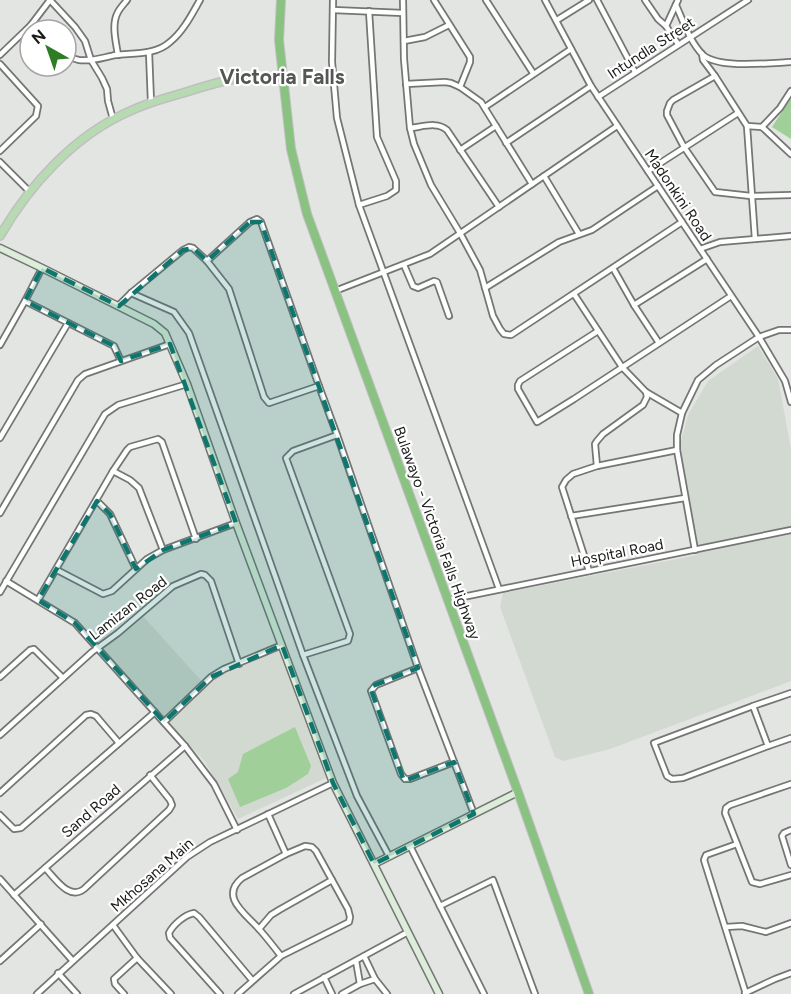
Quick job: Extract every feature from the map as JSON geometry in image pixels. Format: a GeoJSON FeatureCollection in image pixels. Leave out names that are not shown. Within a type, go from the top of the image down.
{"type":"FeatureCollection","features":[{"type":"Feature","properties":{"kind":"highway","name":"Bulawayo - Victoria Falls Highway"},"geometry":{"type":"LineString","coordinates":[[281,0],[279,40],[291,149],[311,225],[518,792],[589,994]]}},
{"type":"Feature","properties":{"kind":"main road"},"geometry":{"type":"LineString","coordinates":[[0,236],[30,192],[66,153],[113,119],[151,102],[224,81],[249,77],[282,76]]}},
{"type":"Feature","properties":{"kind":"street"},"geometry":{"type":"LineString","coordinates":[[36,18],[50,0],[81,34],[107,89],[113,119]]}},
{"type":"Feature","properties":{"kind":"street"},"geometry":{"type":"LineString","coordinates":[[118,55],[115,19],[127,0]]}},
{"type":"Feature","properties":{"kind":"street"},"geometry":{"type":"LineString","coordinates":[[78,59],[92,60],[149,52],[161,48],[177,36],[200,0]]}},
{"type":"Feature","properties":{"kind":"street"},"geometry":{"type":"LineString","coordinates":[[333,0],[332,62],[337,118],[360,205],[499,589]]}},
{"type":"Feature","properties":{"kind":"street"},"geometry":{"type":"LineString","coordinates":[[404,0],[406,84],[410,128],[414,144],[426,174],[480,270],[493,315],[504,334],[511,335],[682,222]]}},
{"type":"Feature","properties":{"kind":"street"},"geometry":{"type":"LineString","coordinates":[[434,0],[471,59],[460,87]]}},
{"type":"Feature","properties":{"kind":"street"},"geometry":{"type":"LineString","coordinates":[[486,0],[533,73]]}},
{"type":"Feature","properties":{"kind":"street","name":"Madonkini Road"},"geometry":{"type":"LineString","coordinates":[[545,0],[591,86],[759,337],[785,381],[791,402]]}},
{"type":"Feature","properties":{"kind":"street"},"geometry":{"type":"LineString","coordinates":[[557,20],[589,0]]}},
{"type":"Feature","properties":{"kind":"street"},"geometry":{"type":"LineString","coordinates":[[597,0],[635,72]]}},
{"type":"Feature","properties":{"kind":"street"},"geometry":{"type":"LineString","coordinates":[[645,0],[678,44]]}},
{"type":"Feature","properties":{"kind":"street","name":"Intundla Street"},"geometry":{"type":"LineString","coordinates":[[598,97],[748,0]]}},
{"type":"Feature","properties":{"kind":"street"},"geometry":{"type":"LineString","coordinates":[[666,26],[677,3]]}},
{"type":"Feature","properties":{"kind":"street"},"geometry":{"type":"LineString","coordinates":[[677,3],[691,37],[702,54],[709,59],[741,64],[791,62]]}},
{"type":"Feature","properties":{"kind":"street"},"geometry":{"type":"LineString","coordinates":[[333,10],[403,13]]}},
{"type":"Feature","properties":{"kind":"street"},"geometry":{"type":"LineString","coordinates":[[360,205],[387,196],[396,190],[396,181],[377,136],[369,11]]}},
{"type":"Feature","properties":{"kind":"street"},"geometry":{"type":"LineString","coordinates":[[404,41],[425,38],[449,25]]}},
{"type":"Feature","properties":{"kind":"street"},"geometry":{"type":"LineString","coordinates":[[0,56],[18,38]]}},
{"type":"Feature","properties":{"kind":"street"},"geometry":{"type":"LineString","coordinates":[[485,106],[571,49]]}},
{"type":"Feature","properties":{"kind":"street"},"geometry":{"type":"LineString","coordinates":[[149,52],[151,102]]}},
{"type":"Feature","properties":{"kind":"street"},"geometry":{"type":"LineString","coordinates":[[702,54],[703,60],[747,126],[754,239]]}},
{"type":"Feature","properties":{"kind":"street"},"geometry":{"type":"LineString","coordinates":[[0,64],[39,106],[36,116],[0,151]]}},
{"type":"Feature","properties":{"kind":"street"},"geometry":{"type":"LineString","coordinates":[[715,76],[673,100],[668,107],[667,115],[684,147],[715,192],[751,196],[791,195]]}},
{"type":"Feature","properties":{"kind":"street"},"geometry":{"type":"LineString","coordinates":[[406,84],[445,82],[460,87],[481,102],[532,184]]}},
{"type":"Feature","properties":{"kind":"street"},"geometry":{"type":"LineString","coordinates":[[506,143],[591,86]]}},
{"type":"Feature","properties":{"kind":"street"},"geometry":{"type":"LineString","coordinates":[[762,127],[791,92]]}},
{"type":"Feature","properties":{"kind":"street"},"geometry":{"type":"LineString","coordinates":[[648,171],[738,113]]}},
{"type":"Feature","properties":{"kind":"street"},"geometry":{"type":"LineString","coordinates":[[410,128],[435,125],[447,130],[499,207]]}},
{"type":"Feature","properties":{"kind":"street"},"geometry":{"type":"LineString","coordinates":[[460,150],[496,126]]}},
{"type":"Feature","properties":{"kind":"street"},"geometry":{"type":"LineString","coordinates":[[335,291],[430,255],[617,126]]}},
{"type":"Feature","properties":{"kind":"street"},"geometry":{"type":"LineString","coordinates":[[747,126],[762,127],[791,154]]}},
{"type":"Feature","properties":{"kind":"street"},"geometry":{"type":"LineString","coordinates":[[0,162],[30,192]]}},
{"type":"Feature","properties":{"kind":"street"},"geometry":{"type":"LineString","coordinates":[[544,176],[579,234]]}},
{"type":"Feature","properties":{"kind":"street"},"geometry":{"type":"LineString","coordinates":[[485,288],[559,242],[592,230],[658,186]]}},
{"type":"Feature","properties":{"kind":"street"},"geometry":{"type":"LineString","coordinates":[[207,261],[250,222],[257,219],[261,222],[418,668],[474,814]]}},
{"type":"Feature","properties":{"kind":"street"},"geometry":{"type":"LineString","coordinates":[[700,249],[720,242],[791,236]]}},
{"type":"Feature","properties":{"kind":"street"},"geometry":{"type":"LineString","coordinates":[[0,248],[118,306],[160,328],[165,333],[187,384],[333,783],[439,994]]}},
{"type":"Feature","properties":{"kind":"street"},"geometry":{"type":"LineString","coordinates":[[118,306],[183,250],[193,248],[207,261],[229,289],[264,397],[269,403],[319,386]]}},
{"type":"Feature","properties":{"kind":"street"},"geometry":{"type":"LineString","coordinates":[[634,305],[707,259]]}},
{"type":"Feature","properties":{"kind":"street"},"geometry":{"type":"LineString","coordinates":[[404,266],[413,286],[417,288],[437,282],[449,316]]}},
{"type":"Feature","properties":{"kind":"street"},"geometry":{"type":"LineString","coordinates":[[0,345],[42,268]]}},
{"type":"Feature","properties":{"kind":"street"},"geometry":{"type":"LineString","coordinates":[[613,268],[659,343]]}},
{"type":"Feature","properties":{"kind":"street"},"geometry":{"type":"LineString","coordinates":[[131,293],[174,312],[189,333],[303,655],[357,796],[389,856]]}},
{"type":"Feature","properties":{"kind":"street"},"geometry":{"type":"LineString","coordinates":[[574,294],[622,367],[646,392],[682,413]]}},
{"type":"Feature","properties":{"kind":"street"},"geometry":{"type":"LineString","coordinates":[[598,331],[520,381],[518,389],[537,422],[731,296]]}},
{"type":"Feature","properties":{"kind":"street"},"geometry":{"type":"LineString","coordinates":[[25,301],[114,346],[121,361]]}},
{"type":"Feature","properties":{"kind":"street"},"geometry":{"type":"LineString","coordinates":[[0,438],[68,322]]}},
{"type":"Feature","properties":{"kind":"street"},"geometry":{"type":"LineString","coordinates":[[695,550],[677,450],[677,435],[682,413],[698,380],[716,365],[759,337],[779,330],[791,330]]}},
{"type":"Feature","properties":{"kind":"street"},"geometry":{"type":"LineString","coordinates":[[0,513],[78,380],[85,374],[170,344]]}},
{"type":"Feature","properties":{"kind":"street"},"geometry":{"type":"LineString","coordinates":[[0,592],[105,414],[117,405],[187,384]]}},
{"type":"Feature","properties":{"kind":"street"},"geometry":{"type":"LineString","coordinates":[[597,466],[595,444],[603,434],[643,405],[647,397],[646,392]]}},
{"type":"Feature","properties":{"kind":"street"},"geometry":{"type":"LineString","coordinates":[[303,655],[348,641],[350,634],[286,458],[293,451],[337,435]]}},
{"type":"Feature","properties":{"kind":"street"},"geometry":{"type":"LineString","coordinates":[[38,600],[113,471],[130,447],[160,440],[196,539]]}},
{"type":"Feature","properties":{"kind":"street"},"geometry":{"type":"LineString","coordinates":[[589,572],[562,487],[564,483],[573,474],[597,466],[677,450]]}},
{"type":"Feature","properties":{"kind":"street"},"geometry":{"type":"LineString","coordinates":[[113,471],[139,488],[163,550]]}},
{"type":"Feature","properties":{"kind":"street"},"geometry":{"type":"LineString","coordinates":[[571,516],[685,498]]}},
{"type":"Feature","properties":{"kind":"street"},"geometry":{"type":"LineString","coordinates":[[97,501],[110,514],[136,569]]}},
{"type":"Feature","properties":{"kind":"street"},"geometry":{"type":"LineString","coordinates":[[57,570],[103,594],[112,591],[147,559],[163,550],[236,523]]}},
{"type":"Feature","properties":{"kind":"street","name":"Hospital Road"},"geometry":{"type":"LineString","coordinates":[[448,600],[791,530]]}},
{"type":"Feature","properties":{"kind":"street","name":"Lamizan Road"},"geometry":{"type":"LineString","coordinates":[[0,735],[96,648],[118,633],[173,586],[201,574],[205,574],[211,580],[239,663]]}},
{"type":"Feature","properties":{"kind":"street"},"geometry":{"type":"LineString","coordinates":[[6,581],[75,623],[185,746],[214,784],[237,830]]}},
{"type":"Feature","properties":{"kind":"street"},"geometry":{"type":"LineString","coordinates":[[164,722],[211,677],[224,669],[282,645]]}},
{"type":"Feature","properties":{"kind":"street"},"geometry":{"type":"LineString","coordinates":[[0,677],[30,650],[34,650],[63,678]]}},
{"type":"Feature","properties":{"kind":"street"},"geometry":{"type":"LineString","coordinates":[[418,668],[376,685],[371,691],[401,774],[405,779],[410,779],[454,762]]}},
{"type":"Feature","properties":{"kind":"street"},"geometry":{"type":"LineString","coordinates":[[791,693],[654,743],[667,776],[672,779],[683,778],[791,738]]}},
{"type":"Feature","properties":{"kind":"street"},"geometry":{"type":"LineString","coordinates":[[753,706],[768,746]]}},
{"type":"Feature","properties":{"kind":"street"},"geometry":{"type":"LineString","coordinates":[[0,815],[14,829],[21,828],[155,712]]}},
{"type":"Feature","properties":{"kind":"street"},"geometry":{"type":"LineString","coordinates":[[0,793],[86,716],[91,714],[96,716],[119,743]]}},
{"type":"Feature","properties":{"kind":"street","name":"Sand Road"},"geometry":{"type":"LineString","coordinates":[[14,895],[185,746]]}},
{"type":"Feature","properties":{"kind":"street"},"geometry":{"type":"LineString","coordinates":[[45,868],[67,890],[79,893],[84,889],[172,805],[150,775]]}},
{"type":"Feature","properties":{"kind":"street","name":"Mkhosana Main"},"geometry":{"type":"LineString","coordinates":[[37,994],[187,857],[210,842],[333,783]]}},
{"type":"Feature","properties":{"kind":"street"},"geometry":{"type":"LineString","coordinates":[[791,784],[730,805],[726,808],[725,813],[752,882],[760,884],[791,875]]}},
{"type":"Feature","properties":{"kind":"street"},"geometry":{"type":"LineString","coordinates":[[374,864],[518,792]]}},
{"type":"Feature","properties":{"kind":"street"},"geometry":{"type":"LineString","coordinates":[[267,814],[286,854]]}},
{"type":"Feature","properties":{"kind":"street"},"geometry":{"type":"LineString","coordinates":[[791,830],[782,836],[791,865]]}},
{"type":"Feature","properties":{"kind":"street"},"geometry":{"type":"LineString","coordinates":[[737,844],[706,855],[704,860],[746,994],[791,973]]}},
{"type":"Feature","properties":{"kind":"street"},"geometry":{"type":"LineString","coordinates":[[238,994],[281,956],[348,922],[350,917],[348,909],[312,847],[305,846],[286,854],[242,878],[233,889],[236,904],[281,956]]}},
{"type":"Feature","properties":{"kind":"street"},"geometry":{"type":"LineString","coordinates":[[410,846],[484,994]]}},
{"type":"Feature","properties":{"kind":"street"},"geometry":{"type":"LineString","coordinates":[[0,879],[72,960]]}},
{"type":"Feature","properties":{"kind":"street"},"geometry":{"type":"LineString","coordinates":[[259,929],[271,915],[332,880]]}},
{"type":"Feature","properties":{"kind":"street"},"geometry":{"type":"LineString","coordinates":[[440,906],[493,880],[535,994]]}},
{"type":"Feature","properties":{"kind":"street"},"geometry":{"type":"LineString","coordinates":[[220,994],[170,938],[171,928],[188,914],[199,917],[252,980]]}},
{"type":"Feature","properties":{"kind":"street"},"geometry":{"type":"LineString","coordinates":[[726,927],[742,926],[766,932],[791,923]]}},
{"type":"Feature","properties":{"kind":"street"},"geometry":{"type":"LineString","coordinates":[[0,961],[41,924]]}},
{"type":"Feature","properties":{"kind":"street"},"geometry":{"type":"LineString","coordinates":[[113,925],[137,958],[171,994]]}},
{"type":"Feature","properties":{"kind":"street"},"geometry":{"type":"LineString","coordinates":[[294,994],[408,932]]}},
{"type":"Feature","properties":{"kind":"street"},"geometry":{"type":"LineString","coordinates":[[364,956],[375,979],[387,994]]}},
{"type":"Feature","properties":{"kind":"street"},"geometry":{"type":"LineString","coordinates":[[124,994],[115,984],[114,979],[137,958]]}},
{"type":"Feature","properties":{"kind":"street"},"geometry":{"type":"LineString","coordinates":[[356,961],[360,984]]}},
{"type":"Feature","properties":{"kind":"street"},"geometry":{"type":"LineString","coordinates":[[58,973],[77,994]]}},
{"type":"Feature","properties":{"kind":"street"},"geometry":{"type":"LineString","coordinates":[[324,977],[332,994]]}},
{"type":"Feature","properties":{"kind":"street"},"geometry":{"type":"LineString","coordinates":[[342,994],[375,979]]}},
{"type":"Feature","properties":{"kind":"highlighted area"},"geometry":{"type":"Polygon","coordinates":[[[250,222],[261,222],[418,668],[370,687],[404,781],[454,762],[474,814],[374,864],[333,783],[282,645],[211,677],[164,722],[75,623],[38,600],[97,501],[110,514],[136,569],[163,550],[236,523],[170,344],[121,361],[114,346],[25,301],[42,268],[119,306],[183,250],[193,248],[207,261],[250,222]]]}},
{"type":"Feature","properties":{"kind":"shaded area"},"geometry":{"type":"Polygon","coordinates":[[[758,346],[778,379],[791,449],[791,681],[610,749],[563,761],[555,757],[500,607],[503,593],[697,555],[680,445],[688,415],[708,381],[758,346]]]}},
{"type":"Feature","properties":{"kind":"shaded area"},"geometry":{"type":"Polygon","coordinates":[[[142,615],[206,686],[226,671],[279,651],[326,778],[238,819],[205,762],[102,649],[142,615]]]}},
{"type":"Feature","properties":{"kind":"green space"},"geometry":{"type":"Polygon","coordinates":[[[791,98],[791,139],[772,127],[791,98]]]}},
{"type":"Feature","properties":{"kind":"green space"},"geometry":{"type":"Polygon","coordinates":[[[295,727],[311,766],[308,774],[286,788],[240,807],[228,779],[238,772],[243,754],[295,727]]]}},
{"type":"Feature","properties":{"kind":"district","name":"Victoria Falls"},"geometry":{"type":"Point","coordinates":[282,76]}}]}
